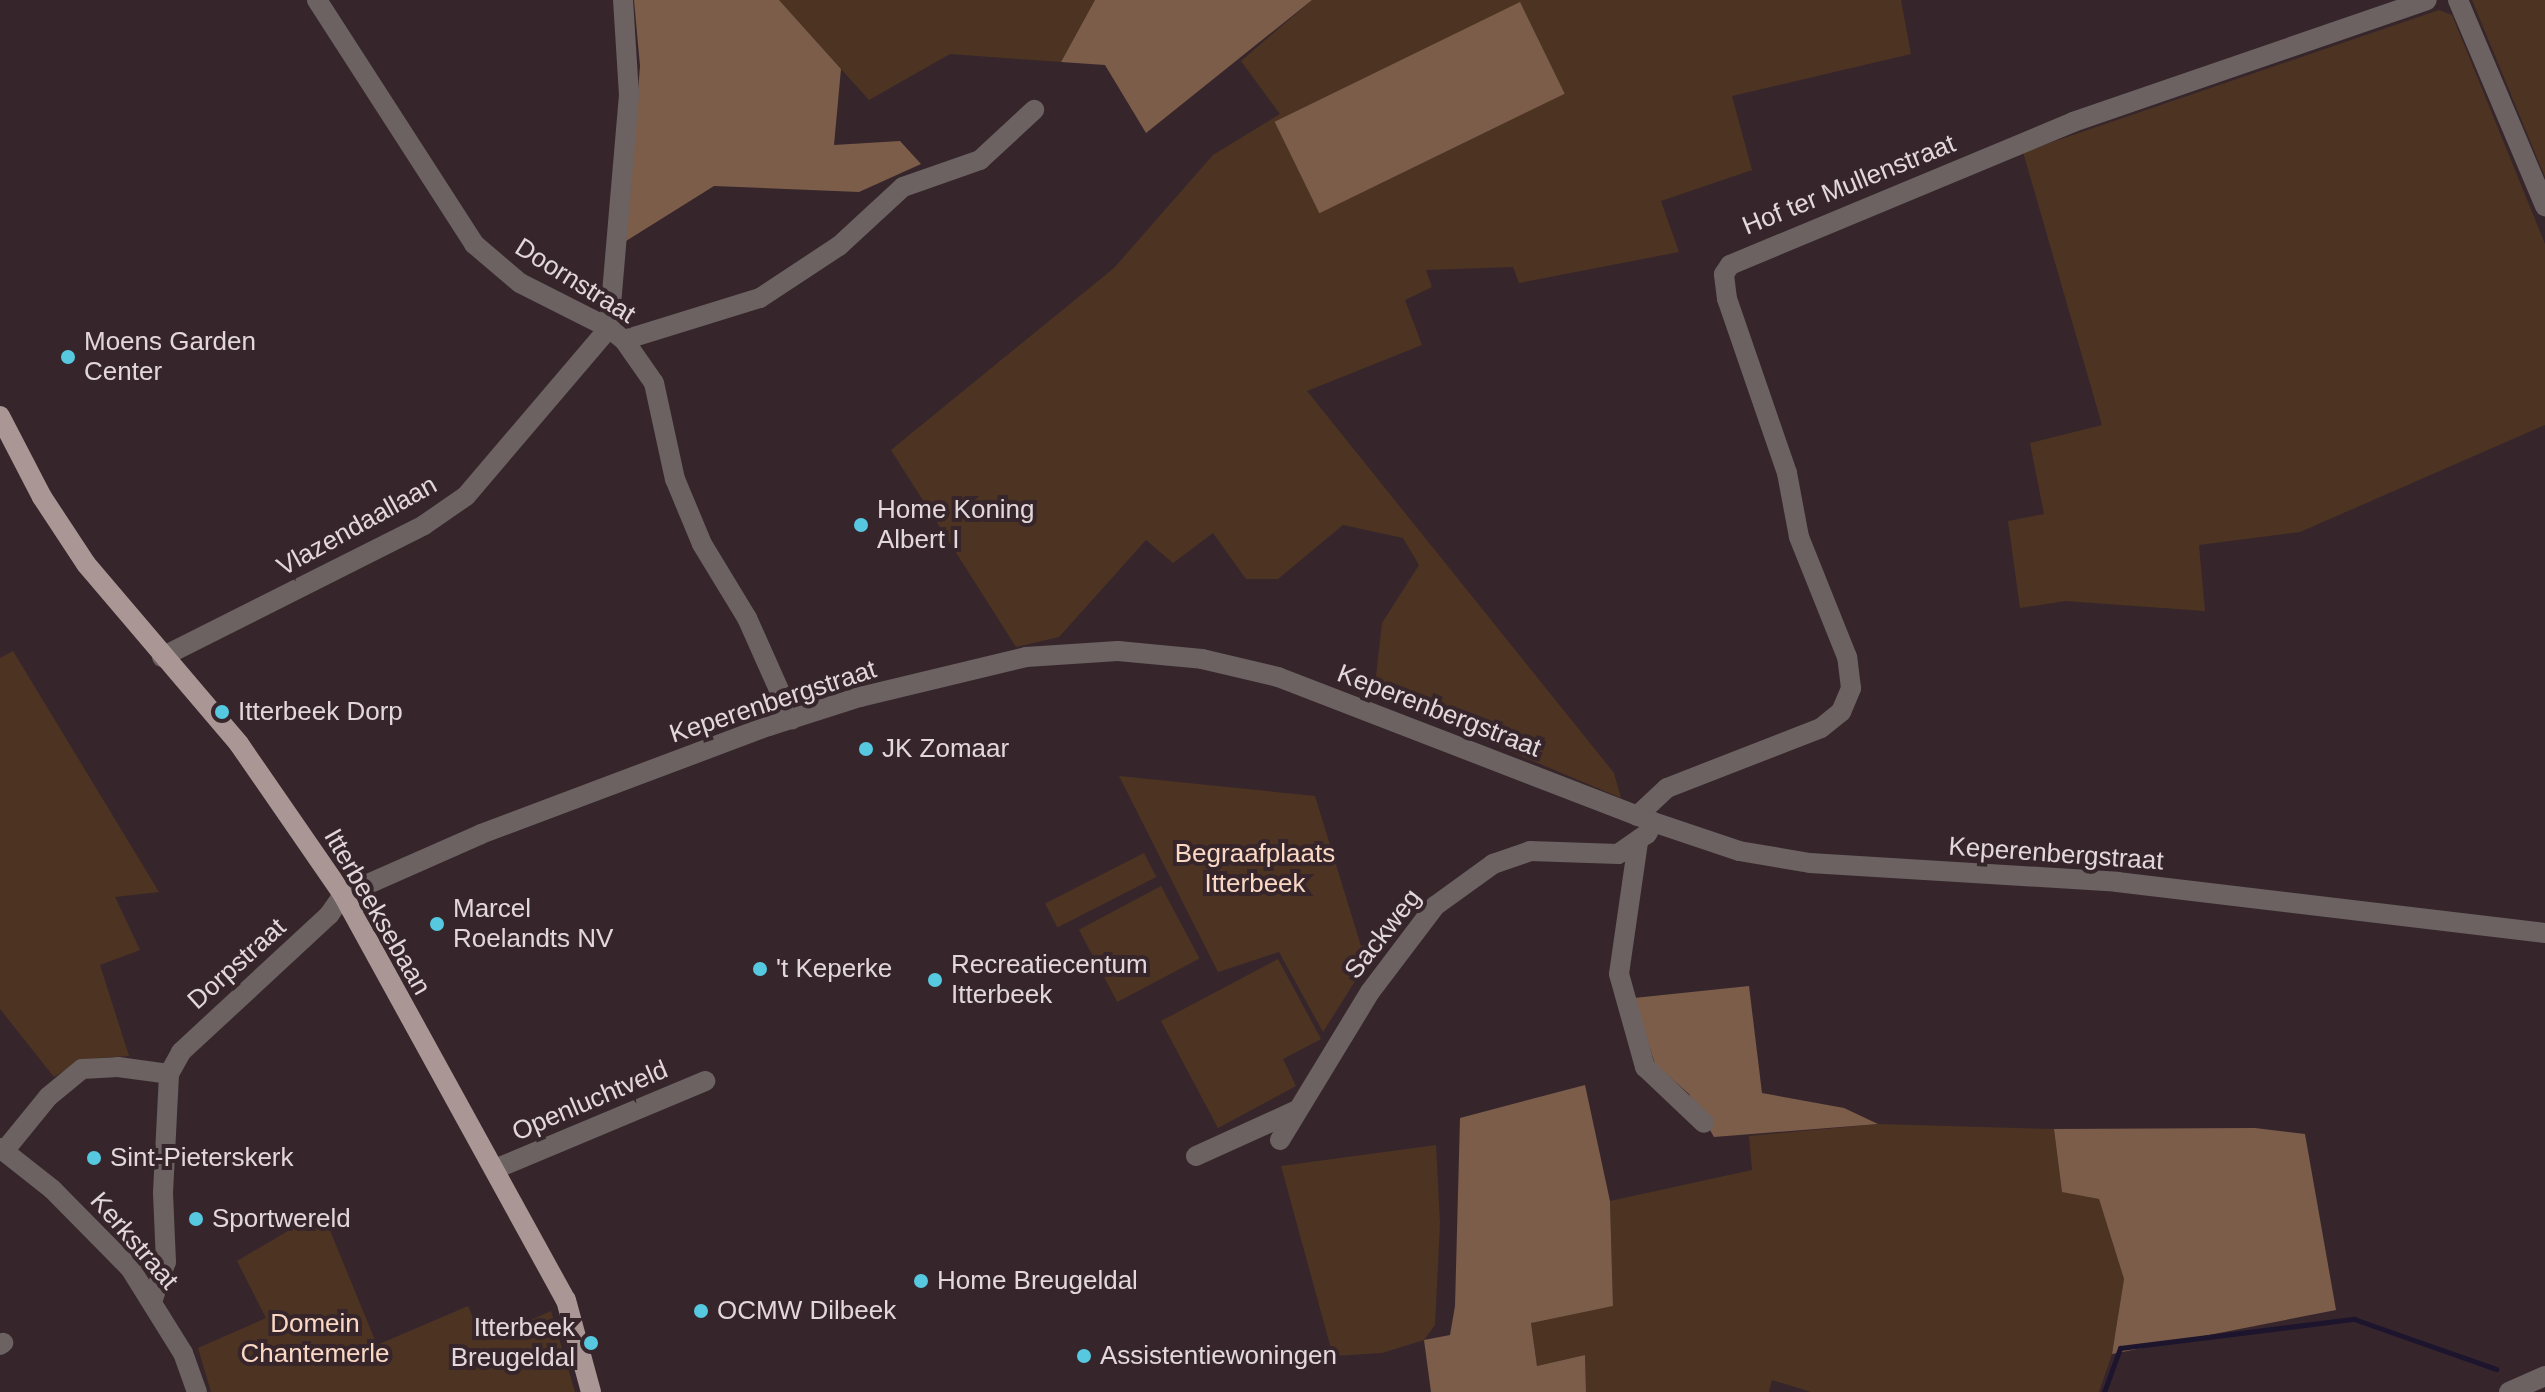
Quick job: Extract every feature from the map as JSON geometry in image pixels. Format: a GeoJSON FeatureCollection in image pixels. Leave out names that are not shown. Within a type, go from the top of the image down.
{"type":"FeatureCollection","features":[{"type":"Feature","properties":{"kind":"main road","name":"Itterbeeksebaan"},"geometry":{"type":"LineString","coordinates":[[0,416],[42,497],[78,553],[162,657],[239,744],[343,895],[566,1300],[591,1392]]}},
{"type":"Feature","properties":{"kind":"street","name":"Doornstraat"},"geometry":{"type":"LineString","coordinates":[[317,0],[474,244],[520,283],[616,334],[654,383],[675,479],[702,544],[747,618],[792,719]]}},
{"type":"Feature","properties":{"kind":"street"},"geometry":{"type":"LineString","coordinates":[[623,0],[629,95],[616,334],[760,298],[839,246],[903,187],[980,160],[1034,110]]}},
{"type":"Feature","properties":{"kind":"street","name":"Hof ter Mullenstraat"},"geometry":{"type":"LineString","coordinates":[[1645,819],[1667,788],[1821,728],[1841,712],[1851,688],[1847,657],[1799,537],[1787,473],[1727,299],[1724,274],[1730,265],[2073,122],[2427,0]]}},
{"type":"Feature","properties":{"kind":"street"},"geometry":{"type":"LineString","coordinates":[[2458,0],[2545,206]]}},
{"type":"Feature","properties":{"kind":"street","name":"Vlazendaallaan"},"geometry":{"type":"LineString","coordinates":[[162,657],[424,525],[466,496],[616,334]]}},
{"type":"Feature","properties":{"kind":"street","name":"Keperenbergstraat"},"geometry":{"type":"LineString","coordinates":[[343,895],[481,834],[792,719],[1026,657],[1118,651],[1202,659],[1290,682],[1645,819],[1739,851],[1810,863],[2117,882],[2545,933]]}},
{"type":"Feature","properties":{"kind":"street"},"geometry":{"type":"LineString","coordinates":[[1645,819],[1638,842],[1619,974],[1645,1067],[1704,1123]]}},
{"type":"Feature","properties":{"kind":"street","name":"Sackweg"},"geometry":{"type":"LineString","coordinates":[[1280,1140],[1295,1111],[1401,947],[1435,906],[1463,883],[1530,851],[1618,854],[1638,842]]}},
{"type":"Feature","properties":{"kind":"street","name":"Dorpstraat"},"geometry":{"type":"LineString","coordinates":[[169,1074],[181,1052],[329,915],[343,895]]}},
{"type":"Feature","properties":{"kind":"street"},"geometry":{"type":"LineString","coordinates":[[2,1149],[48,1097],[82,1069],[118,1067],[169,1074],[163,1193],[166,1262],[153,1299]]}},
{"type":"Feature","properties":{"kind":"street","name":"Openluchtveld"},"geometry":{"type":"LineString","coordinates":[[495,1169],[705,1081]]}},
{"type":"Feature","properties":{"kind":"street"},"geometry":{"type":"LineString","coordinates":[[1196,1156],[1295,1111]]}},
{"type":"Feature","properties":{"kind":"street","name":"Kerkstraat"},"geometry":{"type":"LineString","coordinates":[[2,1149],[91,1226],[153,1299],[197,1392]]}},
{"type":"Feature","properties":{"kind":"street"},"geometry":{"type":"LineString","coordinates":[[2509,1392],[2545,1376]]}},
{"type":"Feature","properties":{"kind":"green space"},"geometry":{"type":"Polygon","coordinates":[[[779,0],[1095,0],[1061,62],[950,54],[869,100],[779,0]]]}},
{"type":"Feature","properties":{"kind":"green space"},"geometry":{"type":"Polygon","coordinates":[[[1312,0],[1901,0],[1911,54],[1732,96],[1752,170],[1661,201],[1679,252],[1519,283],[1513,267],[1426,270],[1432,287],[1405,300],[1422,345],[1307,391],[1614,773],[1621,798],[1374,694],[1382,623],[1419,565],[1403,538],[1343,525],[1278,579],[1246,579],[1213,533],[1173,563],[1146,540],[1059,637],[1016,647],[891,450],[1114,268],[1213,155],[1280,114],[1241,61],[1312,0]]]}},
{"type":"Feature","properties":{"kind":"green space"},"geometry":{"type":"Polygon","coordinates":[[[2472,0],[2545,0],[2545,177],[2472,0]]]}},
{"type":"Feature","properties":{"kind":"green space"},"geometry":{"type":"Polygon","coordinates":[[[2439,10],[2452,15],[2545,244],[2545,425],[2300,532],[2199,545],[2205,611],[2065,601],[2020,608],[2008,521],[2044,514],[2030,443],[2102,425],[2023,152],[2439,10]]]}},
{"type":"Feature","properties":{"kind":"green space"},"geometry":{"type":"Polygon","coordinates":[[[13,651],[159,892],[115,897],[140,950],[100,965],[129,1056],[83,1059],[54,1077],[0,1009],[0,658],[13,651]]]}},
{"type":"Feature","properties":{"kind":"green space","name":"Begraafplaats Itterbeek"},"geometry":{"type":"Polygon","coordinates":[[[1119,776],[1315,796],[1361,946],[1379,943],[1323,1032],[1279,952],[1218,972],[1119,776]]]}},
{"type":"Feature","properties":{"kind":"green space"},"geometry":{"type":"Polygon","coordinates":[[[1144,853],[1156,877],[1057,927],[1045,903],[1144,853]]]}},
{"type":"Feature","properties":{"kind":"green space"},"geometry":{"type":"Polygon","coordinates":[[[1161,886],[1199,958],[1117,1002],[1079,930],[1161,886]]]}},
{"type":"Feature","properties":{"kind":"green space"},"geometry":{"type":"Polygon","coordinates":[[[1278,959],[1321,1039],[1283,1059],[1296,1086],[1218,1128],[1161,1021],[1278,959]]]}},
{"type":"Feature","properties":{"kind":"green space"},"geometry":{"type":"Polygon","coordinates":[[[1878,1124],[2054,1129],[2062,1191],[2099,1199],[2124,1279],[2112,1354],[2099,1392],[1811,1392],[1772,1380],[1769,1392],[1586,1392],[1585,1355],[1537,1366],[1531,1322],[1613,1306],[1610,1201],[1752,1170],[1749,1136],[1878,1124]]]}},
{"type":"Feature","properties":{"kind":"green space"},"geometry":{"type":"Polygon","coordinates":[[[1436,1145],[1440,1223],[1435,1325],[1424,1340],[1382,1353],[1333,1356],[1281,1166],[1436,1145]]]}},
{"type":"Feature","properties":{"kind":"green space","name":"Domein Chantemerle"},"geometry":{"type":"Polygon","coordinates":[[[322,1211],[377,1345],[468,1306],[483,1341],[551,1311],[575,1392],[211,1392],[198,1348],[266,1318],[237,1261],[322,1211]]]}},
{"type":"Feature","properties":{"kind":"shaded area"},"geometry":{"type":"Polygon","coordinates":[[[634,0],[779,0],[841,69],[834,145],[900,141],[921,164],[859,192],[714,186],[626,241],[640,66],[634,0]]]}},
{"type":"Feature","properties":{"kind":"shaded area"},"geometry":{"type":"Polygon","coordinates":[[[1095,0],[1312,0],[1146,133],[1105,65],[1061,62],[1095,0]]]}},
{"type":"Feature","properties":{"kind":"shaded area"},"geometry":{"type":"Polygon","coordinates":[[[1520,2],[1565,94],[1319,213],[1275,122],[1520,2]]]}},
{"type":"Feature","properties":{"kind":"shaded area"},"geometry":{"type":"Polygon","coordinates":[[[1749,986],[1762,1093],[1844,1108],[1878,1124],[1714,1137],[1689,1094],[1655,1064],[1634,998],[1749,986]]]}},
{"type":"Feature","properties":{"kind":"shaded area"},"geometry":{"type":"Polygon","coordinates":[[[1585,1085],[1610,1201],[1613,1306],[1531,1323],[1537,1366],[1585,1355],[1586,1392],[1431,1392],[1424,1340],[1450,1335],[1455,1306],[1460,1118],[1585,1085]]]}},
{"type":"Feature","properties":{"kind":"shaded area"},"geometry":{"type":"Polygon","coordinates":[[[2255,1128],[2305,1134],[2336,1310],[2112,1354],[2124,1279],[2099,1199],[2062,1192],[2054,1129],[2255,1128]]]}},
{"type":"Feature","properties":{"kind":"waterway"},"geometry":{"type":"LineString","coordinates":[[2104,1392],[2120,1348],[2354,1319],[2496,1369]]}},
{"type":"Feature","properties":{"kind":"place","name":"Moens Garden Center"},"geometry":{"type":"Point","coordinates":[68,357]}},
{"type":"Feature","properties":{"kind":"place","name":"Home Koning Albert I"},"geometry":{"type":"Point","coordinates":[861,525]}},
{"type":"Feature","properties":{"kind":"place","name":"Itterbeek Dorp"},"geometry":{"type":"Point","coordinates":[222,712]}},
{"type":"Feature","properties":{"kind":"place","name":"JK Zomaar"},"geometry":{"type":"Point","coordinates":[866,749]}},
{"type":"Feature","properties":{"kind":"place","name":"Marcel Roelandts NV"},"geometry":{"type":"Point","coordinates":[437,924]}},
{"type":"Feature","properties":{"kind":"place","name":"'t Keperke"},"geometry":{"type":"Point","coordinates":[760,969]}},
{"type":"Feature","properties":{"kind":"place","name":"Recreatiecentum Itterbeek"},"geometry":{"type":"Point","coordinates":[935,980]}},
{"type":"Feature","properties":{"kind":"place","name":"Sint-Pieterskerk"},"geometry":{"type":"Point","coordinates":[94,1158]}},
{"type":"Feature","properties":{"kind":"place","name":"Sportwereld"},"geometry":{"type":"Point","coordinates":[196,1219]}},
{"type":"Feature","properties":{"kind":"place","name":"Home Breugeldal"},"geometry":{"type":"Point","coordinates":[921,1281]}},
{"type":"Feature","properties":{"kind":"place","name":"OCMW Dilbeek"},"geometry":{"type":"Point","coordinates":[701,1311]}},
{"type":"Feature","properties":{"kind":"place","name":"Itterbeek Breugeldal"},"geometry":{"type":"Point","coordinates":[591,1343]}},
{"type":"Feature","properties":{"kind":"place","name":"Assistentiewoningen"},"geometry":{"type":"Point","coordinates":[1084,1356]}}]}
